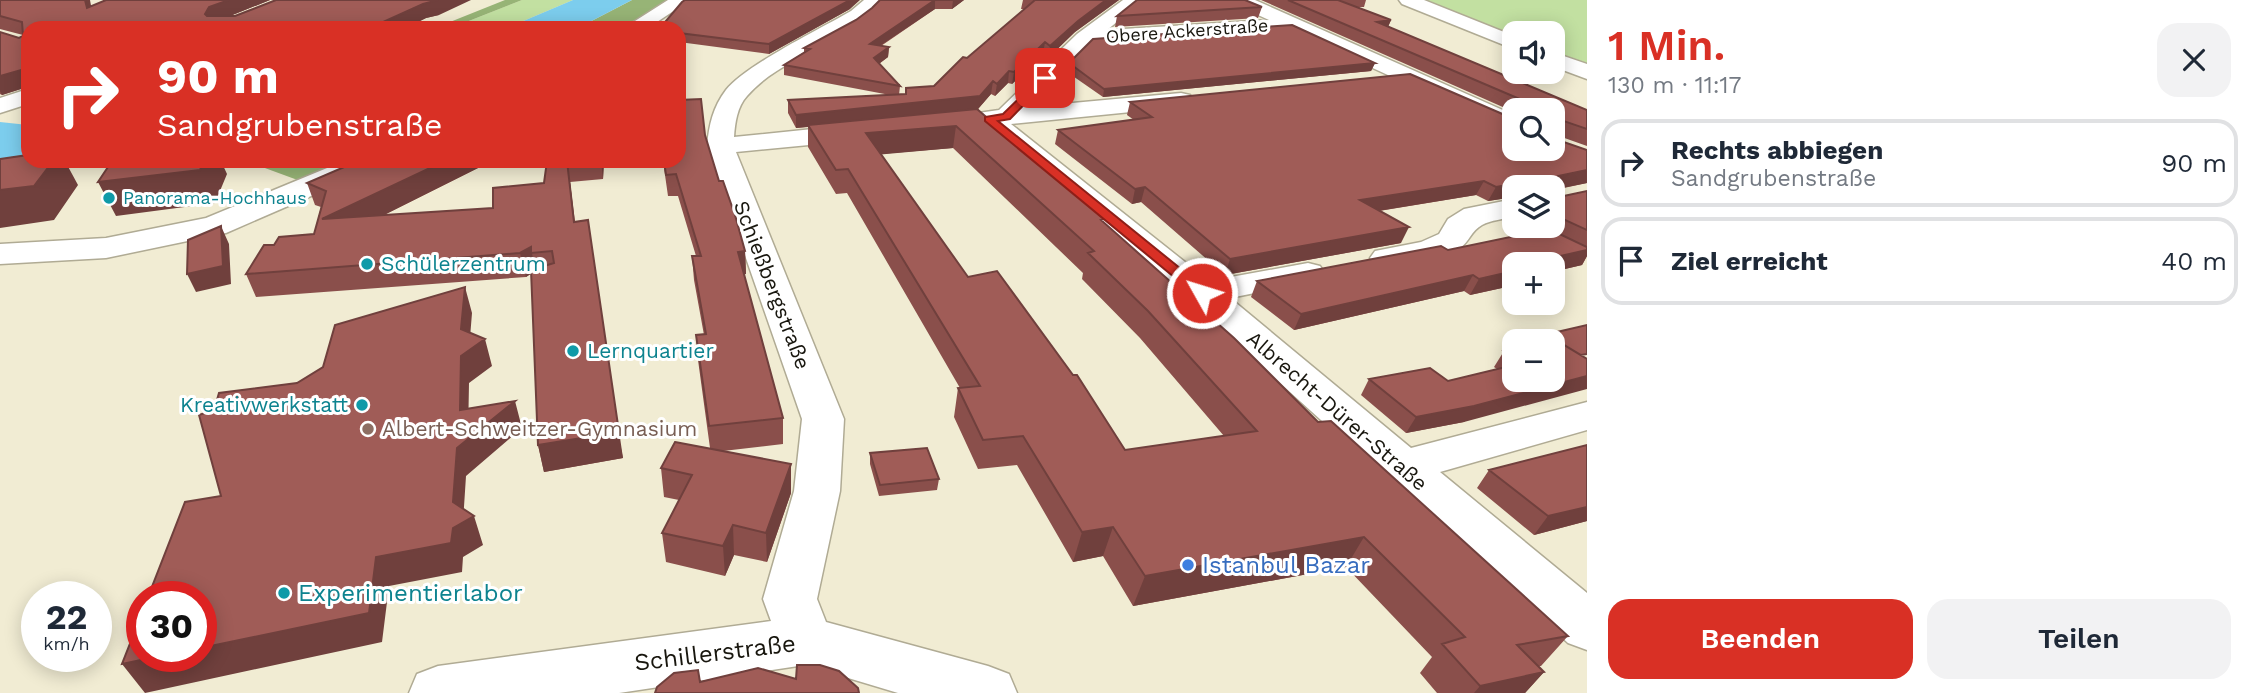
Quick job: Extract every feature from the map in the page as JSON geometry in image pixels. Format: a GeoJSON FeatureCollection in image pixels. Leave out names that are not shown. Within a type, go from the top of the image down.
{"type":"FeatureCollection","features":[{"type":"Feature","properties":{"kind":"street"},"geometry":{"type":"LineString","coordinates":[[646,21],[681,0]]}},
{"type":"Feature","properties":{"kind":"street"},"geometry":{"type":"LineString","coordinates":[[875,0],[858,15],[761,73],[736,93],[723,118],[720,146],[881,130]]}},
{"type":"Feature","properties":{"kind":"street"},"geometry":{"type":"LineString","coordinates":[[997,118],[1084,38],[1135,0]]}},
{"type":"Feature","properties":{"kind":"street"},"geometry":{"type":"LineString","coordinates":[[1240,0],[1502,120]]}},
{"type":"Feature","properties":{"kind":"street"},"geometry":{"type":"LineString","coordinates":[[1408,0],[1502,38]]}},
{"type":"Feature","properties":{"kind":"street","name":"Obere Ackerstraße"},"geometry":{"type":"LineString","coordinates":[[1084,38],[1290,24]]}},
{"type":"Feature","properties":{"kind":"street"},"geometry":{"type":"LineString","coordinates":[[1565,63],[1587,72]]}},
{"type":"Feature","properties":{"kind":"street"},"geometry":{"type":"LineString","coordinates":[[1365,81],[1406,77]]}},
{"type":"Feature","properties":{"kind":"street"},"geometry":{"type":"LineString","coordinates":[[948,123],[1199,98]]}},
{"type":"Feature","properties":{"kind":"street","name":"Albrecht-Dürer-Straße"},"geometry":{"type":"LineString","coordinates":[[997,118],[1587,626]]}},
{"type":"Feature","properties":{"kind":"street","name":"Schießbergstraße"},"geometry":{"type":"LineString","coordinates":[[720,146],[823,419],[817,491],[790,599],[805,641]]}},
{"type":"Feature","properties":{"kind":"street"},"geometry":{"type":"LineString","coordinates":[[0,254],[106,248],[215,226],[352,168]]}},
{"type":"Feature","properties":{"kind":"street"},"geometry":{"type":"LineString","coordinates":[[1202,293],[1430,250],[1451,240],[1459,226],[1475,216],[1502,210]]}},
{"type":"Feature","properties":{"kind":"street"},"geometry":{"type":"LineString","coordinates":[[1401,467],[1587,416]]}},
{"type":"Feature","properties":{"kind":"street","name":"Schillerstraße"},"geometry":{"type":"LineString","coordinates":[[438,693],[805,641],[988,693]]}},
{"type":"Feature","properties":{"kind":"green space"},"geometry":{"type":"Polygon","coordinates":[[[505,0],[522,0],[469,21],[452,21],[505,0]]]}},
{"type":"Feature","properties":{"kind":"green space"},"geometry":{"type":"Polygon","coordinates":[[[522,0],[573,0],[524,21],[469,21],[522,0]]]}},
{"type":"Feature","properties":{"kind":"green space"},"geometry":{"type":"Polygon","coordinates":[[[632,0],[675,0],[634,21],[592,21],[632,0]]]}},
{"type":"Feature","properties":{"kind":"green space"},"geometry":{"type":"Polygon","coordinates":[[[1421,0],[1587,0],[1587,65],[1565,56],[1565,21],[1502,21],[1502,31],[1421,0]]]}},
{"type":"Feature","properties":{"kind":"green space"},"geometry":{"type":"Polygon","coordinates":[[[265,168],[338,168],[303,182],[265,168]]]}},
{"type":"Feature","properties":{"kind":"water"},"geometry":{"type":"Polygon","coordinates":[[[573,0],[632,0],[592,21],[524,21],[573,0]]]}},
{"type":"Feature","properties":{"kind":"water"},"geometry":{"type":"Polygon","coordinates":[[[0,122],[21,124],[21,168],[0,169],[0,122]]]}},
{"type":"Feature","properties":{"kind":"building"},"geometry":{"type":"Polygon","coordinates":[[[0,0],[85,0],[87,8],[106,0],[229,0],[209,7],[205,14],[235,16],[276,0],[438,0],[385,21],[21,22],[0,16],[0,0]]]}},
{"type":"Feature","properties":{"kind":"building"},"geometry":{"type":"Polygon","coordinates":[[[850,0],[769,44],[686,34],[686,21],[666,21],[682,2],[850,0]]]}},
{"type":"Feature","properties":{"kind":"building"},"geometry":{"type":"Polygon","coordinates":[[[880,0],[935,0],[870,44],[889,47],[874,58],[900,86],[784,65],[810,49],[804,48],[856,20],[880,0]]]}},
{"type":"Feature","properties":{"kind":"building"},"geometry":{"type":"Polygon","coordinates":[[[1035,0],[1106,0],[1050,46],[1045,42],[1014,72],[1009,71],[997,84],[993,81],[980,96],[796,115],[788,100],[906,94],[906,88],[934,86],[963,57],[967,58],[1035,0]]]}},
{"type":"Feature","properties":{"kind":"building"},"geometry":{"type":"Polygon","coordinates":[[[1137,0],[1245,0],[1262,7],[1117,16],[1137,0]]]}},
{"type":"Feature","properties":{"kind":"building"},"geometry":{"type":"Polygon","coordinates":[[[1288,0],[1338,0],[1391,20],[1377,22],[1502,74],[1502,84],[1525,84],[1558,98],[1517,98],[1288,0]]]}},
{"type":"Feature","properties":{"kind":"building"},"geometry":{"type":"Polygon","coordinates":[[[1292,25],[1375,63],[1104,89],[1069,63],[1093,39],[1292,25]]]}},
{"type":"Feature","properties":{"kind":"building"},"geometry":{"type":"Polygon","coordinates":[[[0,32],[21,37],[21,70],[0,76],[0,32]]]}},
{"type":"Feature","properties":{"kind":"building"},"geometry":{"type":"Polygon","coordinates":[[[1410,74],[1502,114],[1502,161],[1565,161],[1565,142],[1587,150],[1587,170],[1563,175],[1502,175],[1502,186],[1496,187],[1484,181],[1360,200],[1409,227],[1230,259],[1145,187],[1135,189],[1058,130],[1152,117],[1130,102],[1410,74]]]}},
{"type":"Feature","properties":{"kind":"building"},"geometry":{"type":"Polygon","coordinates":[[[701,99],[705,135],[719,181],[723,181],[735,215],[745,251],[738,252],[783,418],[709,426],[696,335],[706,334],[692,256],[701,256],[676,174],[666,175],[665,168],[686,168],[686,100],[701,99]]]}},
{"type":"Feature","properties":{"kind":"building"},"geometry":{"type":"Polygon","coordinates":[[[1565,101],[1587,110],[1587,129],[1565,121],[1565,101]]]}},
{"type":"Feature","properties":{"kind":"building"},"geometry":{"type":"Polygon","coordinates":[[[977,109],[1104,219],[1101,220],[1234,338],[1318,422],[1331,421],[1568,636],[1517,645],[1544,672],[1480,686],[1442,644],[1465,637],[1364,537],[1145,576],[1113,527],[1082,532],[1023,436],[983,440],[958,388],[980,386],[848,169],[836,170],[808,125],[977,109]],[[956,126],[866,133],[968,277],[997,271],[1073,375],[1077,375],[1125,450],[1257,431],[1148,311],[1088,253],[1094,251],[956,126]]]}},
{"type":"Feature","properties":{"kind":"building"},"geometry":{"type":"Polygon","coordinates":[[[21,156],[21,168],[48,168],[34,186],[0,190],[0,159],[21,156]]]}},
{"type":"Feature","properties":{"kind":"building"},"geometry":{"type":"Polygon","coordinates":[[[107,168],[201,168],[200,170],[98,182],[107,168]]]}},
{"type":"Feature","properties":{"kind":"building"},"geometry":{"type":"Polygon","coordinates":[[[342,168],[430,168],[322,219],[493,208],[493,188],[544,183],[546,168],[568,168],[574,222],[588,220],[619,432],[538,445],[531,270],[554,263],[552,251],[531,253],[531,247],[520,253],[246,274],[264,245],[274,245],[279,237],[314,234],[326,191],[307,183],[342,168]]]}},
{"type":"Feature","properties":{"kind":"building"},"geometry":{"type":"Polygon","coordinates":[[[1587,191],[1587,230],[1565,220],[1565,196],[1587,191]]]}},
{"type":"Feature","properties":{"kind":"building"},"geometry":{"type":"Polygon","coordinates":[[[221,226],[223,266],[187,274],[188,240],[221,226]]]}},
{"type":"Feature","properties":{"kind":"building"},"geometry":{"type":"Polygon","coordinates":[[[1565,237],[1587,247],[1587,250],[1565,255],[1565,252],[1502,252],[1502,274],[1479,279],[1473,275],[1301,314],[1257,281],[1441,246],[1448,250],[1506,238],[1565,237]]]}},
{"type":"Feature","properties":{"kind":"building"},"geometry":{"type":"Polygon","coordinates":[[[465,287],[461,329],[485,339],[461,356],[460,410],[515,401],[457,448],[453,502],[474,516],[453,528],[451,543],[376,557],[369,613],[217,645],[217,581],[154,581],[185,502],[221,496],[199,415],[214,410],[219,393],[297,383],[323,367],[335,325],[465,287]]]}},
{"type":"Feature","properties":{"kind":"building"},"geometry":{"type":"Polygon","coordinates":[[[1587,325],[1587,354],[1581,355],[1565,346],[1565,330],[1587,325]]]}},
{"type":"Feature","properties":{"kind":"building"},"geometry":{"type":"Polygon","coordinates":[[[1565,346],[1587,359],[1587,376],[1565,382],[1565,346]]]}},
{"type":"Feature","properties":{"kind":"building"},"geometry":{"type":"Polygon","coordinates":[[[1430,368],[1448,381],[1502,368],[1502,392],[1527,392],[1416,417],[1369,379],[1430,368]]]}},
{"type":"Feature","properties":{"kind":"building"},"geometry":{"type":"Polygon","coordinates":[[[675,442],[791,464],[766,533],[733,525],[723,546],[662,533],[692,475],[661,468],[675,442]]]}},
{"type":"Feature","properties":{"kind":"building"},"geometry":{"type":"Polygon","coordinates":[[[1587,445],[1587,507],[1548,516],[1489,470],[1587,445]]]}},
{"type":"Feature","properties":{"kind":"building"},"geometry":{"type":"Polygon","coordinates":[[[927,448],[939,479],[880,485],[870,453],[927,448]]]}},
{"type":"Feature","properties":{"kind":"building"},"geometry":{"type":"Polygon","coordinates":[[[797,665],[820,665],[839,671],[858,688],[859,693],[655,693],[657,687],[674,673],[698,670],[700,682],[758,668],[796,679],[797,665]]]}},
{"type":"Feature","properties":{"kind":"place","name":"Panorama-Hochhaus"},"geometry":{"type":"Point","coordinates":[109,198]}},
{"type":"Feature","properties":{"kind":"place","name":"Schülerzentrum"},"geometry":{"type":"Point","coordinates":[367,264]}},
{"type":"Feature","properties":{"kind":"place","name":"Lernquartier"},"geometry":{"type":"Point","coordinates":[573,351]}},
{"type":"Feature","properties":{"kind":"place","name":"Kreativwerkstatt"},"geometry":{"type":"Point","coordinates":[362,405]}},
{"type":"Feature","properties":{"kind":"place","name":"Albert-Schweitzer-Gymnasium"},"geometry":{"type":"Point","coordinates":[368,429]}},
{"type":"Feature","properties":{"kind":"place","name":"Istanbul Bazar"},"geometry":{"type":"Point","coordinates":[1188,565]}},
{"type":"Feature","properties":{"kind":"place","name":"Experimentierlabor"},"geometry":{"type":"Point","coordinates":[284,593]}},
{"type":"Feature","properties":{"kind":"route"},"geometry":{"type":"LineString","coordinates":[[1045,78],[1006,117],[989,119],[1202,293]]}}]}
